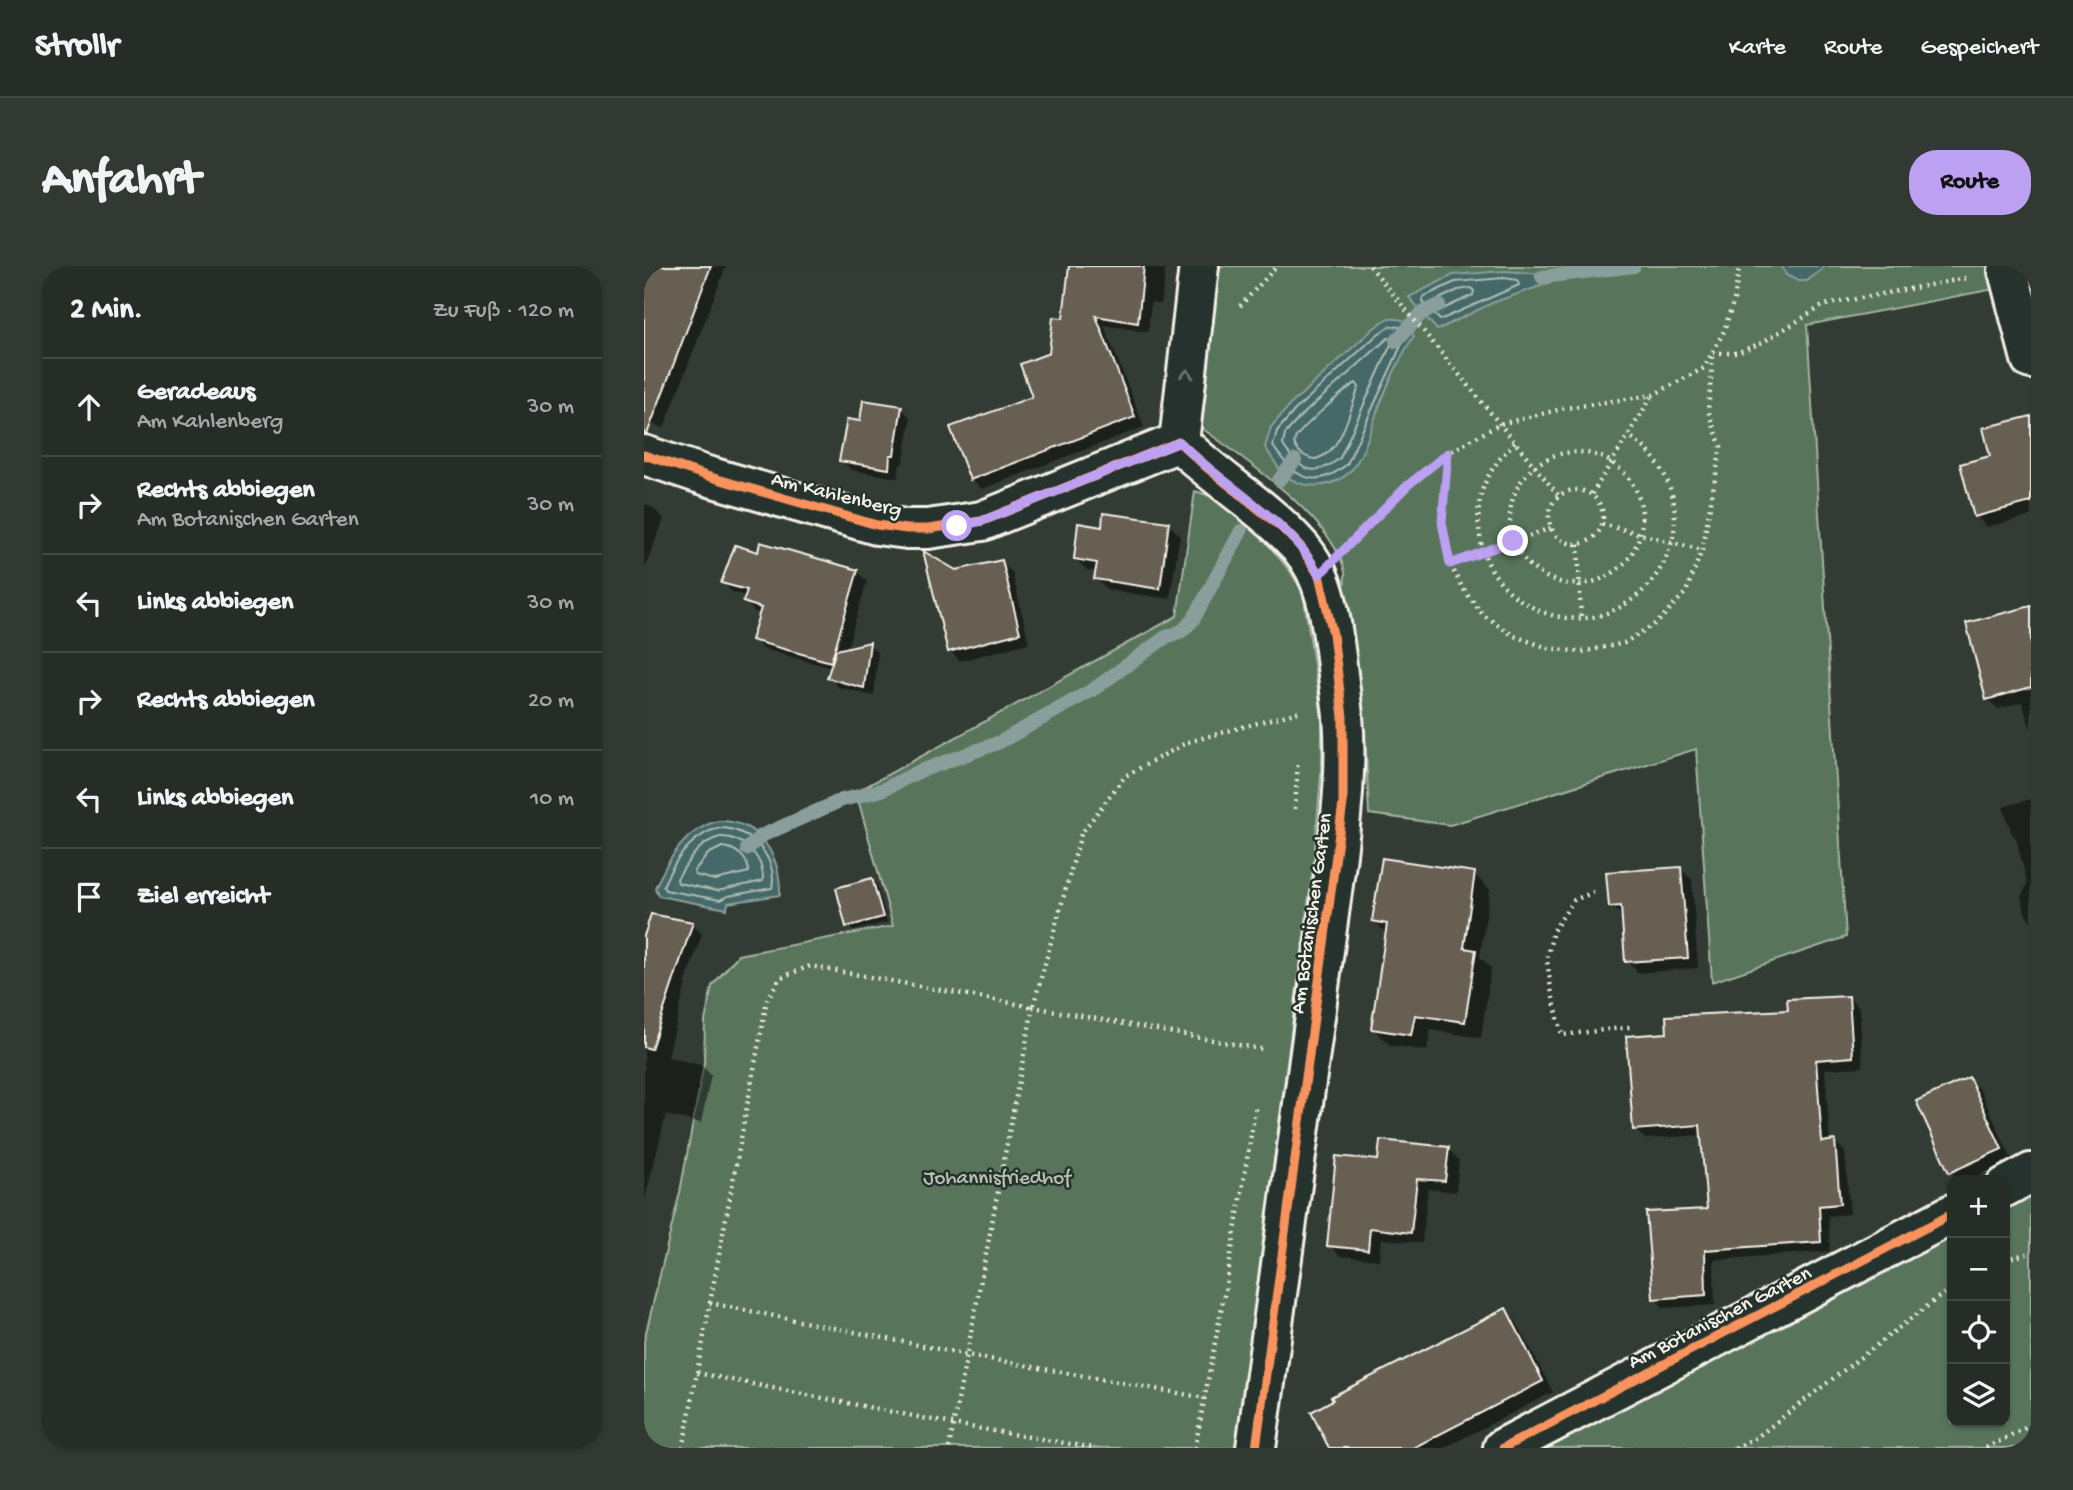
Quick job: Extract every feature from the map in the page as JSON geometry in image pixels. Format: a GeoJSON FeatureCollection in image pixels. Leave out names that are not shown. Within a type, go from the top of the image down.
{"type":"FeatureCollection","features":[{"type":"Feature","properties":{"kind":"street"},"geometry":{"type":"LineString","coordinates":[[1180,442],[1199,266]]}},
{"type":"Feature","properties":{"kind":"street"},"geometry":{"type":"LineString","coordinates":[[2008,271],[2031,359]]}},
{"type":"Feature","properties":{"kind":"street","name":"Am Kahlenberg"},"geometry":{"type":"LineString","coordinates":[[644,455],[707,476],[877,524],[928,529],[982,521],[1180,442]]}},
{"type":"Feature","properties":{"kind":"street","name":"Am Botanischen Garten"},"geometry":{"type":"LineString","coordinates":[[1180,442],[1206,467],[1282,528],[1307,555],[1319,575],[1332,634],[1343,717],[1344,758],[1337,855],[1256,1448]]}},
{"type":"Feature","properties":{"kind":"street"},"geometry":{"type":"LineString","coordinates":[[2010,1184],[2031,1173]]}},
{"type":"Feature","properties":{"kind":"street","name":"Am Botanischen Garten"},"geometry":{"type":"LineString","coordinates":[[1503,1448],[1947,1217]]}},
{"type":"Feature","properties":{"kind":"path"},"geometry":{"type":"LineString","coordinates":[[1234,312],[1277,266]]}},
{"type":"Feature","properties":{"kind":"path"},"geometry":{"type":"LineString","coordinates":[[1370,266],[1559,496]]}},
{"type":"Feature","properties":{"kind":"path"},"geometry":{"type":"LineString","coordinates":[[1319,575],[1408,485],[1448,453],[1500,424],[1566,408],[1653,395],[1704,368],[1724,331],[1735,296],[1739,266]]}},
{"type":"Feature","properties":{"kind":"path"},"geometry":{"type":"LineString","coordinates":[[1713,352],[1737,353],[1763,342],[1824,305],[2008,271]]}},
{"type":"Feature","properties":{"kind":"path"},"geometry":{"type":"LineString","coordinates":[[1448,453],[1442,522],[1450,564],[1462,587],[1483,615],[1514,636],[1548,648],[1582,652],[1624,643],[1658,622],[1686,592],[1702,550],[1721,447],[1707,410],[1713,352]]}},
{"type":"Feature","properties":{"kind":"path"},"geometry":{"type":"LineString","coordinates":[[1592,494],[1653,395]]}},
{"type":"Feature","properties":{"kind":"path"},"geometry":{"type":"LineString","coordinates":[[1515,442],[1494,464],[1481,492],[1477,522],[1483,552],[1494,575],[1511,594],[1532,608],[1556,617],[1581,619],[1612,612],[1639,595],[1661,572],[1672,543],[1675,512],[1667,481],[1652,455],[1628,435]]}},
{"type":"Feature","properties":{"kind":"path"},"geometry":{"type":"LineString","coordinates":[[1564,452],[1597,454],[1611,461],[1627,475],[1638,493],[1643,513],[1641,534],[1635,550],[1612,575],[1596,582],[1580,585],[1558,582],[1539,574],[1524,559],[1513,541],[1509,520],[1512,500],[1520,481],[1534,466],[1548,457],[1564,452]]}},
{"type":"Feature","properties":{"kind":"path"},"geometry":{"type":"LineString","coordinates":[[1569,490],[1592,494],[1600,503],[1603,513],[1597,534],[1578,544],[1558,537],[1551,528],[1549,516],[1552,505],[1559,496],[1569,490]]}},
{"type":"Feature","properties":{"kind":"path"},"geometry":{"type":"LineString","coordinates":[[1602,524],[1702,550]]}},
{"type":"Feature","properties":{"kind":"path"},"geometry":{"type":"LineString","coordinates":[[1450,564],[1551,528]]}},
{"type":"Feature","properties":{"kind":"path"},"geometry":{"type":"LineString","coordinates":[[1578,544],[1581,619]]}},
{"type":"Feature","properties":{"kind":"path"},"geometry":{"type":"LineString","coordinates":[[949,1448],[1034,1007],[1082,834],[1125,776],[1188,743],[1301,712],[1300,723]]}},
{"type":"Feature","properties":{"kind":"path"},"geometry":{"type":"LineString","coordinates":[[1295,813],[1298,757]]}},
{"type":"Feature","properties":{"kind":"path"},"geometry":{"type":"LineString","coordinates":[[1594,892],[1574,900],[1553,932],[1547,960],[1562,1035],[1630,1027]]}},
{"type":"Feature","properties":{"kind":"path"},"geometry":{"type":"LineString","coordinates":[[683,1448],[767,1000],[780,978],[810,966],[1308,1058]]}},
{"type":"Feature","properties":{"kind":"path"},"geometry":{"type":"LineString","coordinates":[[1263,1062],[1267,1036]]}},
{"type":"Feature","properties":{"kind":"path"},"geometry":{"type":"LineString","coordinates":[[1195,1448],[1256,1102]]}},
{"type":"Feature","properties":{"kind":"path"},"geometry":{"type":"LineString","coordinates":[[2010,1258],[2031,1253]]}},
{"type":"Feature","properties":{"kind":"path"},"geometry":{"type":"LineString","coordinates":[[1735,1448],[1757,1437],[1947,1291]]}},
{"type":"Feature","properties":{"kind":"path"},"geometry":{"type":"LineString","coordinates":[[710,1303],[968,1355],[1205,1398]]}},
{"type":"Feature","properties":{"kind":"path"},"geometry":{"type":"LineString","coordinates":[[696,1373],[953,1424],[1094,1448]]}},
{"type":"Feature","properties":{"kind":"path"},"geometry":{"type":"LineString","coordinates":[[1986,1448],[2031,1425]]}},
{"type":"Feature","properties":{"kind":"green space"},"geometry":{"type":"Polygon","coordinates":[[[1220,266],[2031,266],[2031,282],[1807,325],[1846,937],[1712,982],[1696,749],[1450,825],[1369,814],[1365,732],[1344,588],[1345,572],[1337,552],[1323,531],[1284,491],[1200,427],[1220,266]]]}},
{"type":"Feature","properties":{"kind":"green space","name":"Johannisfriedhof"},"geometry":{"type":"Polygon","coordinates":[[[1195,491],[1219,499],[1263,538],[1303,592],[1322,717],[1322,763],[1314,860],[1236,1448],[644,1448],[644,1341],[680,1192],[704,1063],[705,1021],[712,986],[738,955],[893,926],[856,792],[1177,616],[1195,491]]]}},
{"type":"Feature","properties":{"kind":"green space"},"geometry":{"type":"Polygon","coordinates":[[[2031,1196],[2031,1448],[1538,1448],[1947,1239],[1947,1427],[2010,1427],[2010,1207],[2031,1196]]]}},
{"type":"Feature","properties":{"kind":"water"},"geometry":{"type":"Polygon","coordinates":[[[1782,266],[1826,266],[1807,281],[1798,281],[1786,275],[1782,266]]]}},
{"type":"Feature","properties":{"kind":"water"},"geometry":{"type":"Polygon","coordinates":[[[1505,271],[1558,275],[1549,283],[1492,303],[1437,330],[1409,297],[1453,275],[1505,271]]]}},
{"type":"Feature","properties":{"kind":"water"},"geometry":{"type":"Polygon","coordinates":[[[1388,318],[1403,320],[1414,336],[1390,381],[1357,463],[1345,476],[1328,484],[1300,483],[1284,474],[1265,447],[1271,427],[1290,405],[1388,318]]]}},
{"type":"Feature","properties":{"kind":"water"},"geometry":{"type":"Polygon","coordinates":[[[718,821],[733,822],[746,827],[765,843],[777,867],[780,895],[728,903],[727,909],[659,896],[655,888],[679,847],[696,831],[718,821]]]}},
{"type":"Feature","properties":{"kind":"building"},"geometry":{"type":"Polygon","coordinates":[[[644,266],[711,266],[647,434],[644,434],[644,266]]]}},
{"type":"Feature","properties":{"kind":"building"},"geometry":{"type":"Polygon","coordinates":[[[1069,266],[1144,266],[1138,323],[1096,316],[1135,417],[970,480],[950,427],[1032,397],[1020,364],[1049,353],[1053,317],[1063,318],[1069,266]]]}},
{"type":"Feature","properties":{"kind":"building"},"geometry":{"type":"Polygon","coordinates":[[[863,400],[902,406],[889,469],[839,461],[847,419],[860,421],[863,400]]]}},
{"type":"Feature","properties":{"kind":"building"},"geometry":{"type":"Polygon","coordinates":[[[2031,416],[2031,502],[1974,517],[1960,464],[1990,456],[1983,428],[2031,416]]]}},
{"type":"Feature","properties":{"kind":"building"},"geometry":{"type":"Polygon","coordinates":[[[1103,513],[1169,522],[1160,589],[1094,579],[1097,563],[1074,559],[1078,523],[1102,527],[1103,513]]]}},
{"type":"Feature","properties":{"kind":"building"},"geometry":{"type":"Polygon","coordinates":[[[760,542],[858,570],[831,662],[751,640],[761,608],[743,602],[747,590],[721,583],[735,545],[758,552],[760,542]]]}},
{"type":"Feature","properties":{"kind":"building"},"geometry":{"type":"Polygon","coordinates":[[[923,551],[956,570],[1002,560],[1020,633],[948,652],[923,551]]]}},
{"type":"Feature","properties":{"kind":"building"},"geometry":{"type":"Polygon","coordinates":[[[2031,606],[2031,687],[1986,700],[1966,623],[2031,606]]]}},
{"type":"Feature","properties":{"kind":"building"},"geometry":{"type":"Polygon","coordinates":[[[870,642],[864,688],[827,678],[836,650],[870,642]]]}},
{"type":"Feature","properties":{"kind":"building"},"geometry":{"type":"Polygon","coordinates":[[[1382,858],[1475,872],[1464,948],[1476,950],[1465,1022],[1415,1015],[1411,1035],[1371,1029],[1387,924],[1372,921],[1382,858]]]}},
{"type":"Feature","properties":{"kind":"building"},"geometry":{"type":"Polygon","coordinates":[[[1681,867],[1688,958],[1625,962],[1621,906],[1609,907],[1606,872],[1681,867]]]}},
{"type":"Feature","properties":{"kind":"building"},"geometry":{"type":"Polygon","coordinates":[[[872,878],[883,917],[846,927],[836,888],[872,878]]]}},
{"type":"Feature","properties":{"kind":"building"},"geometry":{"type":"Polygon","coordinates":[[[651,914],[693,922],[651,1049],[644,1047],[644,936],[651,914]]]}},
{"type":"Feature","properties":{"kind":"building"},"geometry":{"type":"Polygon","coordinates":[[[1849,996],[1853,1057],[1816,1060],[1822,1142],[1835,1140],[1840,1204],[1819,1206],[1821,1242],[1705,1250],[1706,1295],[1653,1299],[1646,1212],[1707,1209],[1700,1125],[1633,1130],[1626,1036],[1667,1033],[1666,1016],[1788,1010],[1787,999],[1849,996]]]}},
{"type":"Feature","properties":{"kind":"building"},"geometry":{"type":"Polygon","coordinates":[[[1969,1077],[2002,1149],[1949,1173],[1916,1101],[1969,1077]]]}},
{"type":"Feature","properties":{"kind":"building"},"geometry":{"type":"Polygon","coordinates":[[[1380,1140],[1449,1147],[1445,1181],[1417,1179],[1411,1233],[1370,1228],[1368,1250],[1327,1246],[1336,1156],[1378,1160],[1380,1140]]]}},
{"type":"Feature","properties":{"kind":"building"},"geometry":{"type":"Polygon","coordinates":[[[1506,1308],[1543,1381],[1413,1448],[1329,1448],[1311,1412],[1333,1400],[1331,1397],[1506,1308]]]}},
{"type":"Feature","properties":{"kind":"waterway"},"geometry":{"type":"LineString","coordinates":[[1542,277],[1634,266]]}},
{"type":"Feature","properties":{"kind":"waterway"},"geometry":{"type":"LineString","coordinates":[[1396,341],[1422,313],[1439,305]]}},
{"type":"Feature","properties":{"kind":"waterway"},"geometry":{"type":"LineString","coordinates":[[1279,480],[1295,460]]}},
{"type":"Feature","properties":{"kind":"waterway"},"geometry":{"type":"LineString","coordinates":[[747,849],[761,836],[842,800],[882,790],[918,772],[1000,742],[1094,689],[1166,637],[1182,631],[1193,620],[1241,531]]}},
{"type":"Feature","properties":{"kind":"cycle path"},"geometry":{"type":"LineString","coordinates":[[644,455],[877,525],[928,529],[982,521],[1179,442],[1282,528],[1300,546],[1319,575],[1333,634],[1343,717],[1343,803],[1256,1448]]}},
{"type":"Feature","properties":{"kind":"cycle path"},"geometry":{"type":"LineString","coordinates":[[1503,1448],[1947,1217]]}},
{"type":"Feature","properties":{"kind":"route"},"geometry":{"type":"LineString","coordinates":[[957,526],[982,521],[1180,442],[1206,467],[1282,528],[1300,546],[1319,575],[1408,485],[1448,453],[1442,522],[1450,564],[1513,541]]}}]}
